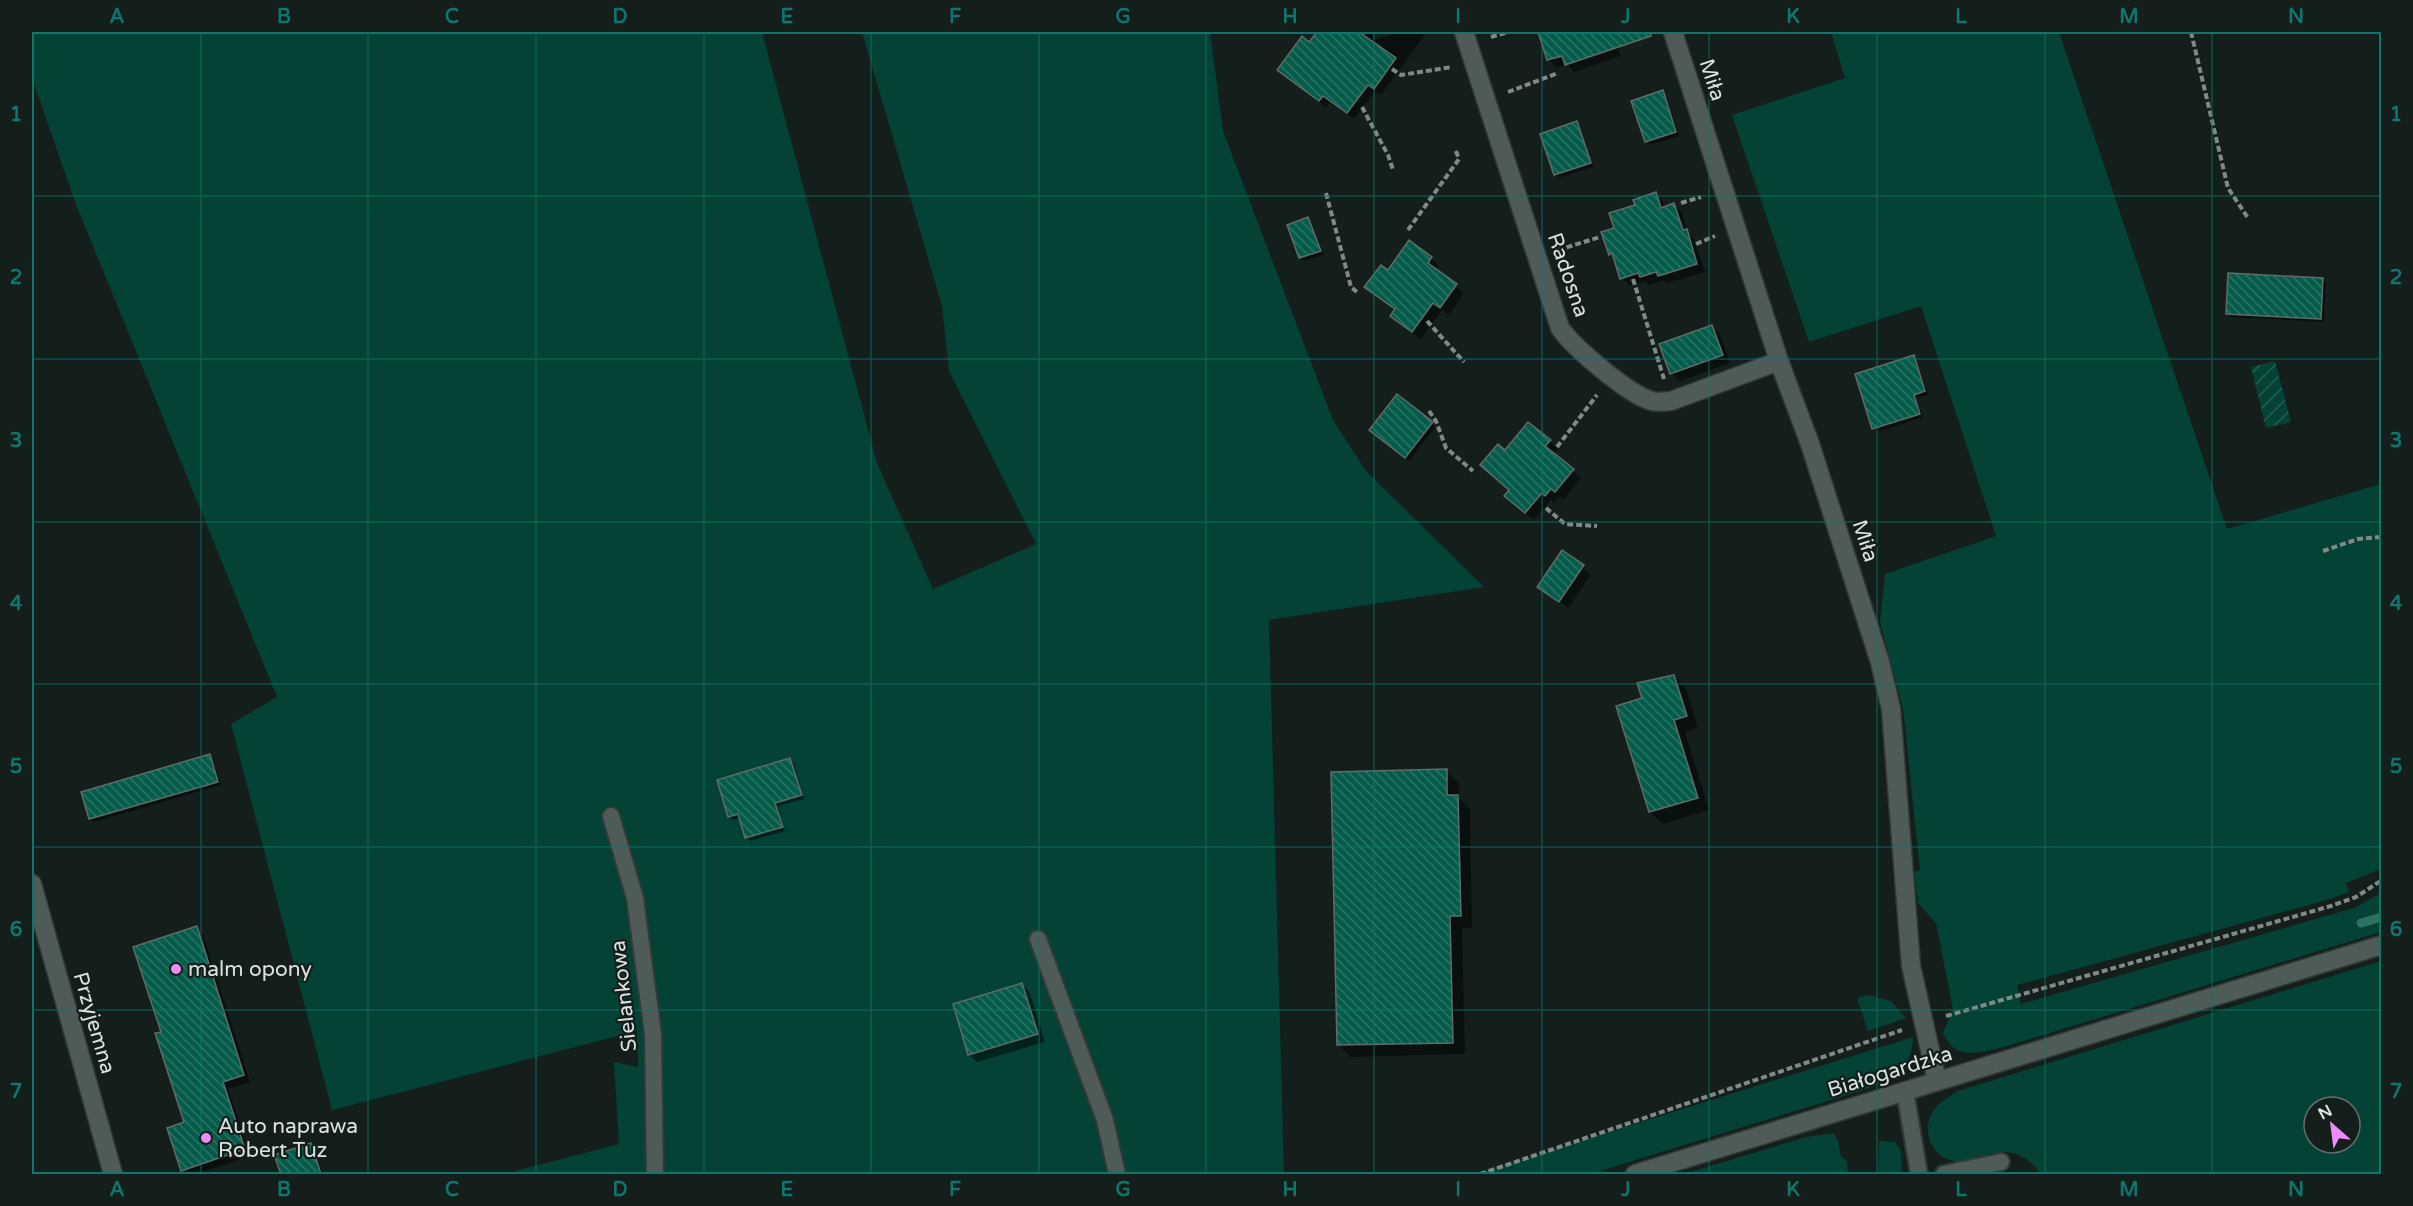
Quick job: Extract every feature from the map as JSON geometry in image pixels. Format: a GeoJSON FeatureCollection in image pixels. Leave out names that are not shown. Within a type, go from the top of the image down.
{"type":"FeatureCollection","features":[{"type":"Feature","properties":{"kind":"street","name":"Radosna"},"geometry":{"type":"LineString","coordinates":[[1464,32],[1560,328],[1569,342],[1636,394],[1653,402],[1671,401],[1779,361]]}},
{"type":"Feature","properties":{"kind":"street","name":"Miła"},"geometry":{"type":"LineString","coordinates":[[1673,32],[1779,361],[1810,444],[1880,662],[1891,709],[1911,966],[1937,1081]]}},
{"type":"Feature","properties":{"kind":"street","name":"Przyjemna"},"geometry":{"type":"LineString","coordinates":[[32,884],[113,1174]]}},
{"type":"Feature","properties":{"kind":"street","name":"Białogardzka"},"geometry":{"type":"LineString","coordinates":[[1635,1174],[2382,945]]}},
{"type":"Feature","properties":{"kind":"lane","name":"Sielankowa"},"geometry":{"type":"LineString","coordinates":[[611,816],[635,898],[653,1034],[655,1174]]}},
{"type":"Feature","properties":{"kind":"lane"},"geometry":{"type":"LineString","coordinates":[[1038,939],[1105,1120],[1118,1174]]}},
{"type":"Feature","properties":{"kind":"lane"},"geometry":{"type":"LineString","coordinates":[[1905,1091],[1919,1174]]}},
{"type":"Feature","properties":{"kind":"lane"},"geometry":{"type":"LineString","coordinates":[[1944,1174],[2001,1162]]}},
{"type":"Feature","properties":{"kind":"path"},"geometry":{"type":"LineString","coordinates":[[2191,32],[2228,188],[2248,218]]}},
{"type":"Feature","properties":{"kind":"path"},"geometry":{"type":"LineString","coordinates":[[1392,69],[1401,75],[1474,61]]}},
{"type":"Feature","properties":{"kind":"path"},"geometry":{"type":"LineString","coordinates":[[1486,100],[1558,73]]}},
{"type":"Feature","properties":{"kind":"path"},"geometry":{"type":"LineString","coordinates":[[1362,107],[1388,155],[1393,170]]}},
{"type":"Feature","properties":{"kind":"path"},"geometry":{"type":"LineString","coordinates":[[1408,230],[1460,159],[1455,149]]}},
{"type":"Feature","properties":{"kind":"path"},"geometry":{"type":"LineString","coordinates":[[1326,193],[1351,287],[1358,293]]}},
{"type":"Feature","properties":{"kind":"path"},"geometry":{"type":"LineString","coordinates":[[1537,257],[1600,237]]}},
{"type":"Feature","properties":{"kind":"path"},"geometry":{"type":"LineString","coordinates":[[1633,279],[1671,401]]}},
{"type":"Feature","properties":{"kind":"path"},"geometry":{"type":"LineString","coordinates":[[1427,321],[1464,362]]}},
{"type":"Feature","properties":{"kind":"path"},"geometry":{"type":"LineString","coordinates":[[1557,447],[1612,376]]}},
{"type":"Feature","properties":{"kind":"path"},"geometry":{"type":"LineString","coordinates":[[1429,411],[1436,421],[1446,448],[1473,471]]}},
{"type":"Feature","properties":{"kind":"path"},"geometry":{"type":"LineString","coordinates":[[1546,508],[1565,524],[1598,526]]}},
{"type":"Feature","properties":{"kind":"path"},"geometry":{"type":"LineString","coordinates":[[2323,551],[2358,539],[2382,537]]}},
{"type":"Feature","properties":{"kind":"green space"},"geometry":{"type":"Polygon","coordinates":[[[32,32],[762,32],[877,463],[933,589],[1036,544],[949,371],[942,306],[862,32],[1210,32],[1223,131],[1333,420],[1366,471],[1484,587],[1269,620],[1284,1174],[504,1174],[619,1144],[614,1062],[638,1067],[637,1031],[332,1110],[231,724],[277,697],[75,202],[32,78],[32,32]]]}},
{"type":"Feature","properties":{"kind":"green space"},"geometry":{"type":"Polygon","coordinates":[[[1831,32],[2059,32],[2227,529],[2381,484],[2381,869],[2346,883],[2349,892],[2327,900],[2017,985],[2021,1004],[2354,908],[2381,893],[2381,932],[2004,1047],[1969,1053],[1954,1048],[1948,1042],[1943,1033],[1953,1009],[1936,923],[1918,903],[1914,872],[1920,870],[1903,708],[1880,622],[1885,574],[1996,536],[1921,306],[1809,342],[1732,115],[1845,78],[1831,32]]]}},
{"type":"Feature","properties":{"kind":"green space"},"geometry":{"type":"Polygon","coordinates":[[[2275,361],[2291,422],[2266,428],[2251,367],[2275,361]]]}},
{"type":"Feature","properties":{"kind":"green space"},"geometry":{"type":"Polygon","coordinates":[[[2381,961],[2381,1174],[2040,1174],[2025,1158],[2009,1152],[1961,1162],[1954,1161],[1938,1154],[1928,1131],[1931,1115],[1943,1101],[1958,1091],[2381,961]]]}},
{"type":"Feature","properties":{"kind":"green space"},"geometry":{"type":"Polygon","coordinates":[[[1869,995],[1891,1001],[1906,1018],[1868,1031],[1857,998],[1869,995]]]}},
{"type":"Feature","properties":{"kind":"green space"},"geometry":{"type":"Polygon","coordinates":[[[1913,1037],[1912,1048],[1905,1065],[1893,1076],[1867,1089],[1590,1174],[1474,1174],[1913,1037]]]}},
{"type":"Feature","properties":{"kind":"green space"},"geometry":{"type":"Polygon","coordinates":[[[1833,1133],[1838,1140],[1841,1156],[1847,1161],[1848,1174],[1684,1174],[1806,1137],[1833,1133]]]}},
{"type":"Feature","properties":{"kind":"green space"},"geometry":{"type":"Polygon","coordinates":[[[1879,1141],[1895,1142],[1901,1151],[1902,1174],[1878,1174],[1879,1141]]]}},
{"type":"Feature","properties":{"kind":"building"},"geometry":{"type":"Polygon","coordinates":[[[1317,32],[1359,32],[1396,58],[1374,89],[1368,85],[1347,113],[1323,96],[1319,101],[1277,70],[1302,36],[1309,42],[1317,32]]]}},
{"type":"Feature","properties":{"kind":"building"},"geometry":{"type":"Polygon","coordinates":[[[1538,32],[1650,32],[1651,36],[1565,65],[1562,56],[1547,60],[1538,32]]]}},
{"type":"Feature","properties":{"kind":"building"},"geometry":{"type":"Polygon","coordinates":[[[1663,90],[1676,132],[1645,142],[1631,101],[1663,90]]]}},
{"type":"Feature","properties":{"kind":"building"},"geometry":{"type":"Polygon","coordinates":[[[1577,121],[1591,163],[1554,175],[1540,134],[1577,121]]]}},
{"type":"Feature","properties":{"kind":"building"},"geometry":{"type":"Polygon","coordinates":[[[1656,192],[1661,208],[1674,203],[1683,230],[1687,229],[1697,264],[1658,276],[1656,272],[1640,277],[1638,273],[1620,279],[1612,253],[1609,255],[1601,232],[1614,228],[1609,213],[1635,205],[1633,200],[1656,192]]]}},
{"type":"Feature","properties":{"kind":"building"},"geometry":{"type":"Polygon","coordinates":[[[1308,217],[1321,251],[1299,258],[1287,225],[1308,217]]]}},
{"type":"Feature","properties":{"kind":"building"},"geometry":{"type":"Polygon","coordinates":[[[1409,240],[1432,257],[1428,263],[1457,284],[1440,308],[1433,303],[1412,332],[1390,316],[1395,309],[1364,287],[1381,265],[1388,270],[1409,240]]]}},
{"type":"Feature","properties":{"kind":"building"},"geometry":{"type":"Polygon","coordinates":[[[2228,273],[2323,278],[2321,319],[2226,314],[2228,273]]]}},
{"type":"Feature","properties":{"kind":"building"},"geometry":{"type":"Polygon","coordinates":[[[1712,325],[1723,355],[1670,374],[1659,344],[1712,325]]]}},
{"type":"Feature","properties":{"kind":"building"},"geometry":{"type":"Polygon","coordinates":[[[1914,355],[1925,391],[1914,395],[1920,414],[1872,429],[1855,374],[1914,355]]]}},
{"type":"Feature","properties":{"kind":"building"},"geometry":{"type":"Polygon","coordinates":[[[1397,394],[1433,422],[1405,458],[1369,430],[1397,394]]]}},
{"type":"Feature","properties":{"kind":"building"},"geometry":{"type":"Polygon","coordinates":[[[1528,422],[1551,440],[1545,446],[1574,469],[1555,492],[1551,489],[1545,496],[1542,493],[1525,513],[1504,496],[1509,490],[1480,465],[1498,444],[1505,450],[1528,422]]]}},
{"type":"Feature","properties":{"kind":"building"},"geometry":{"type":"Polygon","coordinates":[[[1562,550],[1584,565],[1559,602],[1537,587],[1562,550]]]}},
{"type":"Feature","properties":{"kind":"building"},"geometry":{"type":"Polygon","coordinates":[[[1674,675],[1687,716],[1674,720],[1698,798],[1649,812],[1616,706],[1642,698],[1637,683],[1674,675]]]}},
{"type":"Feature","properties":{"kind":"building"},"geometry":{"type":"Polygon","coordinates":[[[210,754],[218,782],[89,819],[81,792],[210,754]]]}},
{"type":"Feature","properties":{"kind":"building"},"geometry":{"type":"Polygon","coordinates":[[[790,758],[802,795],[775,803],[783,827],[745,838],[738,814],[728,817],[717,780],[790,758]]]}},
{"type":"Feature","properties":{"kind":"building"},"geometry":{"type":"Polygon","coordinates":[[[1447,769],[1447,795],[1458,795],[1461,916],[1450,916],[1453,1043],[1337,1045],[1331,772],[1447,769]]]}},
{"type":"Feature","properties":{"kind":"building"},"geometry":{"type":"Polygon","coordinates":[[[197,926],[244,1075],[223,1082],[245,1149],[181,1171],[167,1128],[184,1122],[155,1033],[161,1032],[133,947],[197,926]]]}},
{"type":"Feature","properties":{"kind":"building"},"geometry":{"type":"Polygon","coordinates":[[[1022,983],[1038,1034],[968,1055],[953,1004],[1022,983]]]}},
{"type":"Feature","properties":{"kind":"building"},"geometry":{"type":"Polygon","coordinates":[[[311,1143],[321,1174],[281,1174],[274,1155],[311,1143]]]}},
{"type":"Feature","properties":{"kind":"waterway"},"geometry":{"type":"LineString","coordinates":[[2361,923],[2382,917]]}},
{"type":"Feature","properties":{"kind":"place","name":"malm opony"},"geometry":{"type":"Point","coordinates":[176,969]}},
{"type":"Feature","properties":{"kind":"place","name":"Auto naprawa Robert Tuz"},"geometry":{"type":"Point","coordinates":[206,1138]}}]}
